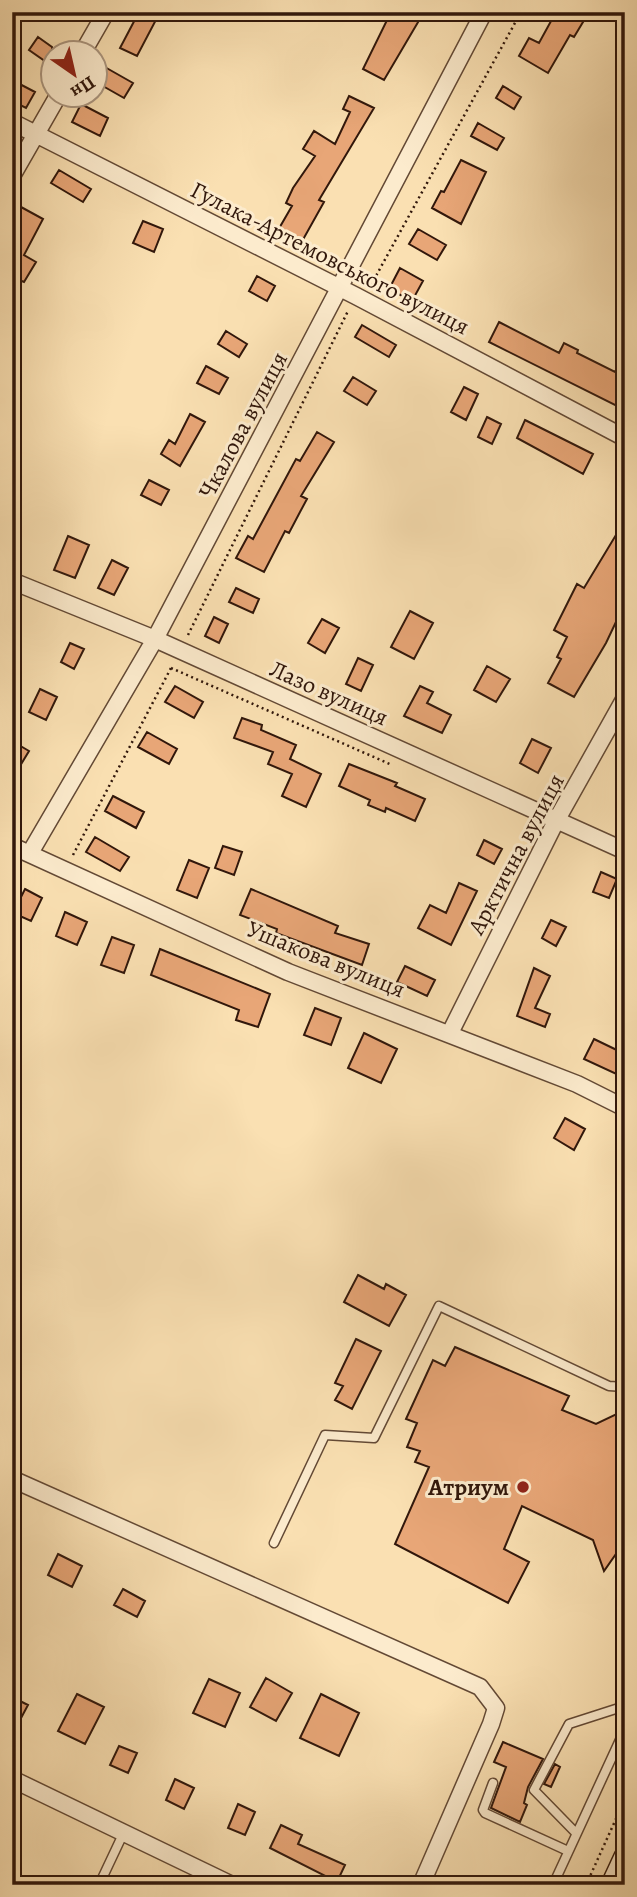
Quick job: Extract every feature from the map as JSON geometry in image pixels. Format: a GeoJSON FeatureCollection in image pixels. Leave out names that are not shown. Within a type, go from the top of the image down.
{"type":"FeatureCollection","features":[{"type":"Feature","properties":{"kind":"main road"},"geometry":{"type":"LineString","coordinates":[[612,1885],[625,1857]]}},
{"type":"Feature","properties":{"kind":"street"},"geometry":{"type":"LineString","coordinates":[[91,38],[106,12]]}},
{"type":"Feature","properties":{"kind":"street","name":"Чкалова вулиця"},"geometry":{"type":"LineString","coordinates":[[30,853],[353,295],[484,12]]}},
{"type":"Feature","properties":{"kind":"street"},"geometry":{"type":"LineString","coordinates":[[12,176],[51,108]]}},
{"type":"Feature","properties":{"kind":"street","name":"Гулака-Артемовського вулиця"},"geometry":{"type":"LineString","coordinates":[[12,122],[353,295],[625,438]]}},
{"type":"Feature","properties":{"kind":"street","name":"Лазо вулиця"},"geometry":{"type":"LineString","coordinates":[[12,581],[155,639],[625,850]]}},
{"type":"Feature","properties":{"kind":"street","name":"Арктична вулиця"},"geometry":{"type":"LineString","coordinates":[[450,1033],[556,821],[625,698]]}},
{"type":"Feature","properties":{"kind":"street","name":"Ушакова вулиця"},"geometry":{"type":"LineString","coordinates":[[12,846],[288,972],[577,1084],[625,1108]]}},
{"type":"Feature","properties":{"kind":"street"},"geometry":{"type":"LineString","coordinates":[[12,1479],[480,1687],[496,1708],[421,1885]]}},
{"type":"Feature","properties":{"kind":"street"},"geometry":{"type":"LineString","coordinates":[[12,1779],[232,1885]]}},
{"type":"Feature","properties":{"kind":"lane"},"geometry":{"type":"LineString","coordinates":[[274,1543],[325,1435],[374,1438],[439,1306],[609,1387],[625,1387]]}},
{"type":"Feature","properties":{"kind":"lane"},"geometry":{"type":"LineString","coordinates":[[576,1833],[534,1790],[569,1724],[625,1706]]}},
{"type":"Feature","properties":{"kind":"lane"},"geometry":{"type":"LineString","coordinates":[[553,1885],[625,1728]]}},
{"type":"Feature","properties":{"kind":"lane"},"geometry":{"type":"LineString","coordinates":[[493,1783],[483,1810],[485,1813],[568,1851]]}},
{"type":"Feature","properties":{"kind":"lane"},"geometry":{"type":"LineString","coordinates":[[99,1885],[124,1832]]}},
{"type":"Feature","properties":{"kind":"path"},"geometry":{"type":"LineString","coordinates":[[65,869],[180,651],[353,295],[521,12]]}},
{"type":"Feature","properties":{"kind":"path"},"geometry":{"type":"LineString","coordinates":[[171,668],[398,768]]}},
{"type":"Feature","properties":{"kind":"path"},"geometry":{"type":"LineString","coordinates":[[586,1885],[625,1799]]}},
{"type":"Feature","properties":{"kind":"building"},"geometry":{"type":"Polygon","coordinates":[[[139,12],[158,16],[137,56],[120,48],[139,12]]]}},
{"type":"Feature","properties":{"kind":"building"},"geometry":{"type":"Polygon","coordinates":[[[391,12],[424,12],[384,80],[363,69],[391,12]]]}},
{"type":"Feature","properties":{"kind":"building"},"geometry":{"type":"Polygon","coordinates":[[[556,12],[577,12],[586,17],[574,37],[570,35],[548,73],[519,56],[529,38],[539,43],[556,12]]]}},
{"type":"Feature","properties":{"kind":"building"},"geometry":{"type":"Polygon","coordinates":[[[38,37],[39,38],[38,56],[29,50],[38,37]]]}},
{"type":"Feature","properties":{"kind":"building"},"geometry":{"type":"Polygon","coordinates":[[[108,69],[133,83],[124,98],[108,89],[108,69]]]}},
{"type":"Feature","properties":{"kind":"building"},"geometry":{"type":"Polygon","coordinates":[[[12,80],[35,92],[26,108],[12,101],[12,80]]]}},
{"type":"Feature","properties":{"kind":"building"},"geometry":{"type":"Polygon","coordinates":[[[503,86],[521,97],[514,109],[496,98],[503,86]]]}},
{"type":"Feature","properties":{"kind":"building"},"geometry":{"type":"Polygon","coordinates":[[[349,96],[374,108],[319,200],[324,202],[300,245],[277,232],[292,206],[286,203],[293,188],[315,156],[303,149],[314,131],[335,144],[350,112],[343,109],[349,96]]]}},
{"type":"Feature","properties":{"kind":"building"},"geometry":{"type":"Polygon","coordinates":[[[79,108],[89,108],[108,118],[100,136],[72,122],[79,108]]]}},
{"type":"Feature","properties":{"kind":"building"},"geometry":{"type":"Polygon","coordinates":[[[478,123],[504,138],[497,150],[471,136],[478,123]]]}},
{"type":"Feature","properties":{"kind":"building"},"geometry":{"type":"Polygon","coordinates":[[[461,160],[486,172],[461,224],[432,208],[461,160]]]}},
{"type":"Feature","properties":{"kind":"building"},"geometry":{"type":"Polygon","coordinates":[[[59,170],[91,189],[83,202],[51,183],[59,170]]]}},
{"type":"Feature","properties":{"kind":"building"},"geometry":{"type":"Polygon","coordinates":[[[21,207],[43,219],[24,255],[36,262],[24,282],[12,277],[12,224],[21,207]]]}},
{"type":"Feature","properties":{"kind":"building"},"geometry":{"type":"Polygon","coordinates":[[[143,221],[163,229],[154,252],[133,243],[143,221]]]}},
{"type":"Feature","properties":{"kind":"building"},"geometry":{"type":"Polygon","coordinates":[[[418,229],[446,245],[437,260],[409,244],[418,229]]]}},
{"type":"Feature","properties":{"kind":"building"},"geometry":{"type":"Polygon","coordinates":[[[400,268],[423,281],[412,301],[389,289],[400,268]]]}},
{"type":"Feature","properties":{"kind":"building"},"geometry":{"type":"Polygon","coordinates":[[[257,276],[275,286],[267,301],[249,291],[257,276]]]}},
{"type":"Feature","properties":{"kind":"building"},"geometry":{"type":"Polygon","coordinates":[[[499,322],[559,353],[564,343],[578,350],[577,353],[615,372],[625,354],[625,401],[621,408],[489,342],[499,322]]]}},
{"type":"Feature","properties":{"kind":"building"},"geometry":{"type":"Polygon","coordinates":[[[362,325],[396,345],[389,357],[355,337],[362,325]]]}},
{"type":"Feature","properties":{"kind":"building"},"geometry":{"type":"Polygon","coordinates":[[[226,331],[247,344],[239,357],[218,344],[226,331]]]}},
{"type":"Feature","properties":{"kind":"building"},"geometry":{"type":"Polygon","coordinates":[[[206,366],[228,378],[219,394],[197,383],[206,366]]]}},
{"type":"Feature","properties":{"kind":"building"},"geometry":{"type":"Polygon","coordinates":[[[353,377],[376,391],[367,405],[344,391],[353,377]]]}},
{"type":"Feature","properties":{"kind":"building"},"geometry":{"type":"Polygon","coordinates":[[[464,387],[478,394],[466,420],[451,412],[464,387]]]}},
{"type":"Feature","properties":{"kind":"building"},"geometry":{"type":"Polygon","coordinates":[[[190,414],[205,422],[180,466],[161,454],[169,440],[175,444],[190,414]]]}},
{"type":"Feature","properties":{"kind":"building"},"geometry":{"type":"Polygon","coordinates":[[[487,417],[501,424],[492,444],[478,437],[487,417]]]}},
{"type":"Feature","properties":{"kind":"building"},"geometry":{"type":"Polygon","coordinates":[[[525,420],[593,454],[583,474],[517,438],[525,420]]]}},
{"type":"Feature","properties":{"kind":"building"},"geometry":{"type":"Polygon","coordinates":[[[317,432],[334,442],[301,496],[307,499],[289,533],[285,531],[264,572],[236,558],[248,536],[253,539],[296,459],[300,461],[317,432]]]}},
{"type":"Feature","properties":{"kind":"building"},"geometry":{"type":"Polygon","coordinates":[[[149,480],[169,490],[161,505],[141,495],[149,480]]]}},
{"type":"Feature","properties":{"kind":"building"},"geometry":{"type":"Polygon","coordinates":[[[625,520],[625,603],[606,643],[574,697],[548,683],[561,659],[557,657],[567,637],[554,630],[577,584],[584,588],[625,520]]]}},
{"type":"Feature","properties":{"kind":"building"},"geometry":{"type":"Polygon","coordinates":[[[68,536],[89,545],[75,578],[54,570],[68,536]]]}},
{"type":"Feature","properties":{"kind":"building"},"geometry":{"type":"Polygon","coordinates":[[[112,560],[128,568],[114,595],[98,588],[112,560]]]}},
{"type":"Feature","properties":{"kind":"building"},"geometry":{"type":"Polygon","coordinates":[[[236,588],[259,599],[253,613],[229,602],[236,588]]]}},
{"type":"Feature","properties":{"kind":"building"},"geometry":{"type":"Polygon","coordinates":[[[410,611],[433,623],[414,659],[391,647],[410,611]]]}},
{"type":"Feature","properties":{"kind":"building"},"geometry":{"type":"Polygon","coordinates":[[[214,617],[228,624],[219,643],[205,636],[214,617]]]}},
{"type":"Feature","properties":{"kind":"building"},"geometry":{"type":"Polygon","coordinates":[[[322,619],[339,628],[325,653],[308,643],[322,619]]]}},
{"type":"Feature","properties":{"kind":"building"},"geometry":{"type":"Polygon","coordinates":[[[70,643],[84,649],[74,669],[61,662],[70,643]]]}},
{"type":"Feature","properties":{"kind":"building"},"geometry":{"type":"Polygon","coordinates":[[[358,658],[373,665],[361,691],[346,684],[358,658]]]}},
{"type":"Feature","properties":{"kind":"building"},"geometry":{"type":"Polygon","coordinates":[[[487,666],[510,679],[496,702],[474,690],[487,666]]]}},
{"type":"Feature","properties":{"kind":"building"},"geometry":{"type":"Polygon","coordinates":[[[175,686],[203,702],[194,718],[165,702],[175,686]]]}},
{"type":"Feature","properties":{"kind":"building"},"geometry":{"type":"Polygon","coordinates":[[[420,686],[433,692],[427,703],[451,715],[442,733],[404,716],[420,686]]]}},
{"type":"Feature","properties":{"kind":"building"},"geometry":{"type":"Polygon","coordinates":[[[40,689],[57,697],[46,720],[29,712],[40,689]]]}},
{"type":"Feature","properties":{"kind":"building"},"geometry":{"type":"Polygon","coordinates":[[[242,718],[262,725],[261,730],[296,745],[290,759],[321,774],[306,807],[282,796],[292,774],[268,764],[273,752],[234,738],[242,718]]]}},
{"type":"Feature","properties":{"kind":"building"},"geometry":{"type":"Polygon","coordinates":[[[147,732],[177,749],[169,764],[138,747],[147,732]]]}},
{"type":"Feature","properties":{"kind":"building"},"geometry":{"type":"Polygon","coordinates":[[[532,739],[551,748],[538,773],[520,763],[532,739]]]}},
{"type":"Feature","properties":{"kind":"building"},"geometry":{"type":"Polygon","coordinates":[[[12,741],[29,751],[20,766],[12,760],[12,741]]]}},
{"type":"Feature","properties":{"kind":"building"},"geometry":{"type":"Polygon","coordinates":[[[349,764],[397,783],[395,786],[425,799],[415,821],[386,808],[385,812],[368,805],[370,800],[339,786],[349,764]]]}},
{"type":"Feature","properties":{"kind":"building"},"geometry":{"type":"Polygon","coordinates":[[[113,796],[144,812],[136,828],[105,811],[113,796]]]}},
{"type":"Feature","properties":{"kind":"building"},"geometry":{"type":"Polygon","coordinates":[[[95,837],[129,857],[120,871],[86,852],[95,837]]]}},
{"type":"Feature","properties":{"kind":"building"},"geometry":{"type":"Polygon","coordinates":[[[484,840],[502,849],[494,864],[477,855],[484,840]]]}},
{"type":"Feature","properties":{"kind":"building"},"geometry":{"type":"Polygon","coordinates":[[[223,846],[242,852],[234,875],[215,868],[223,846]]]}},
{"type":"Feature","properties":{"kind":"building"},"geometry":{"type":"Polygon","coordinates":[[[189,860],[209,868],[197,898],[177,890],[189,860]]]}},
{"type":"Feature","properties":{"kind":"building"},"geometry":{"type":"Polygon","coordinates":[[[601,872],[617,879],[609,898],[593,892],[601,872]]]}},
{"type":"Feature","properties":{"kind":"building"},"geometry":{"type":"Polygon","coordinates":[[[459,883],[477,891],[451,945],[418,928],[430,905],[446,913],[459,883]]]}},
{"type":"Feature","properties":{"kind":"building"},"geometry":{"type":"Polygon","coordinates":[[[25,889],[42,898],[31,921],[13,913],[25,889]]]}},
{"type":"Feature","properties":{"kind":"building"},"geometry":{"type":"Polygon","coordinates":[[[251,889],[338,926],[335,933],[369,944],[362,965],[276,933],[277,929],[240,915],[251,889]]]}},
{"type":"Feature","properties":{"kind":"building"},"geometry":{"type":"Polygon","coordinates":[[[65,912],[87,922],[77,945],[56,936],[65,912]]]}},
{"type":"Feature","properties":{"kind":"building"},"geometry":{"type":"Polygon","coordinates":[[[551,920],[566,927],[556,946],[542,938],[551,920]]]}},
{"type":"Feature","properties":{"kind":"building"},"geometry":{"type":"Polygon","coordinates":[[[112,937],[134,945],[124,973],[101,965],[112,937]]]}},
{"type":"Feature","properties":{"kind":"building"},"geometry":{"type":"Polygon","coordinates":[[[160,949],[270,994],[258,1027],[236,1020],[239,1010],[151,975],[160,949]]]}},
{"type":"Feature","properties":{"kind":"building"},"geometry":{"type":"Polygon","coordinates":[[[405,966],[435,980],[427,996],[397,982],[405,966]]]}},
{"type":"Feature","properties":{"kind":"building"},"geometry":{"type":"Polygon","coordinates":[[[534,968],[550,976],[535,1008],[550,1014],[545,1027],[517,1016],[534,968]]]}},
{"type":"Feature","properties":{"kind":"building"},"geometry":{"type":"Polygon","coordinates":[[[315,1008],[341,1018],[331,1045],[304,1035],[315,1008]]]}},
{"type":"Feature","properties":{"kind":"building"},"geometry":{"type":"Polygon","coordinates":[[[364,1033],[397,1049],[381,1083],[348,1068],[364,1033]]]}},
{"type":"Feature","properties":{"kind":"building"},"geometry":{"type":"Polygon","coordinates":[[[594,1039],[625,1054],[625,1078],[584,1059],[594,1039]]]}},
{"type":"Feature","properties":{"kind":"building"},"geometry":{"type":"Polygon","coordinates":[[[565,1118],[585,1129],[574,1150],[554,1138],[565,1118]]]}},
{"type":"Feature","properties":{"kind":"building"},"geometry":{"type":"Polygon","coordinates":[[[358,1275],[384,1289],[386,1284],[406,1295],[389,1326],[344,1302],[358,1275]]]}},
{"type":"Feature","properties":{"kind":"building"},"geometry":{"type":"Polygon","coordinates":[[[356,1339],[381,1351],[352,1409],[335,1400],[343,1386],[335,1383],[356,1339]]]}},
{"type":"Feature","properties":{"kind":"building","name":"Атриум"},"geometry":{"type":"Polygon","coordinates":[[[455,1347],[569,1396],[562,1410],[596,1424],[625,1410],[625,1541],[604,1571],[593,1540],[522,1506],[504,1549],[529,1562],[508,1603],[395,1544],[429,1467],[415,1462],[420,1451],[407,1447],[417,1423],[406,1419],[433,1360],[445,1366],[455,1347]]]}},
{"type":"Feature","properties":{"kind":"building"},"geometry":{"type":"Polygon","coordinates":[[[58,1554],[82,1566],[72,1587],[48,1575],[58,1554]]]}},
{"type":"Feature","properties":{"kind":"building"},"geometry":{"type":"Polygon","coordinates":[[[123,1589],[145,1601],[137,1617],[114,1605],[123,1589]]]}},
{"type":"Feature","properties":{"kind":"building"},"geometry":{"type":"Polygon","coordinates":[[[266,1678],[292,1693],[276,1721],[250,1707],[266,1678]]]}},
{"type":"Feature","properties":{"kind":"building"},"geometry":{"type":"Polygon","coordinates":[[[209,1679],[240,1693],[225,1727],[193,1713],[209,1679]]]}},
{"type":"Feature","properties":{"kind":"building"},"geometry":{"type":"Polygon","coordinates":[[[77,1694],[104,1707],[85,1744],[58,1731],[77,1694]]]}},
{"type":"Feature","properties":{"kind":"building"},"geometry":{"type":"Polygon","coordinates":[[[321,1694],[359,1713],[339,1756],[300,1738],[321,1694]]]}},
{"type":"Feature","properties":{"kind":"building"},"geometry":{"type":"Polygon","coordinates":[[[12,1697],[28,1705],[12,1735],[12,1697]]]}},
{"type":"Feature","properties":{"kind":"building"},"geometry":{"type":"Polygon","coordinates":[[[503,1742],[543,1759],[528,1787],[524,1803],[527,1805],[520,1822],[491,1808],[506,1767],[494,1762],[503,1742]]]}},
{"type":"Feature","properties":{"kind":"building"},"geometry":{"type":"Polygon","coordinates":[[[119,1746],[137,1753],[128,1773],[110,1765],[119,1746]]]}},
{"type":"Feature","properties":{"kind":"building"},"geometry":{"type":"Polygon","coordinates":[[[555,1764],[560,1767],[551,1787],[544,1784],[555,1764]]]}},
{"type":"Feature","properties":{"kind":"building"},"geometry":{"type":"Polygon","coordinates":[[[175,1779],[194,1788],[184,1809],[166,1800],[175,1779]]]}},
{"type":"Feature","properties":{"kind":"building"},"geometry":{"type":"Polygon","coordinates":[[[238,1804],[255,1812],[245,1835],[228,1828],[238,1804]]]}},
{"type":"Feature","properties":{"kind":"building"},"geometry":{"type":"Polygon","coordinates":[[[281,1825],[302,1835],[298,1844],[345,1865],[337,1882],[270,1848],[281,1825]]]}},
{"type":"Feature","properties":{"kind":"place","name":"Атриум"},"geometry":{"type":"Point","coordinates":[523,1487]}}]}
